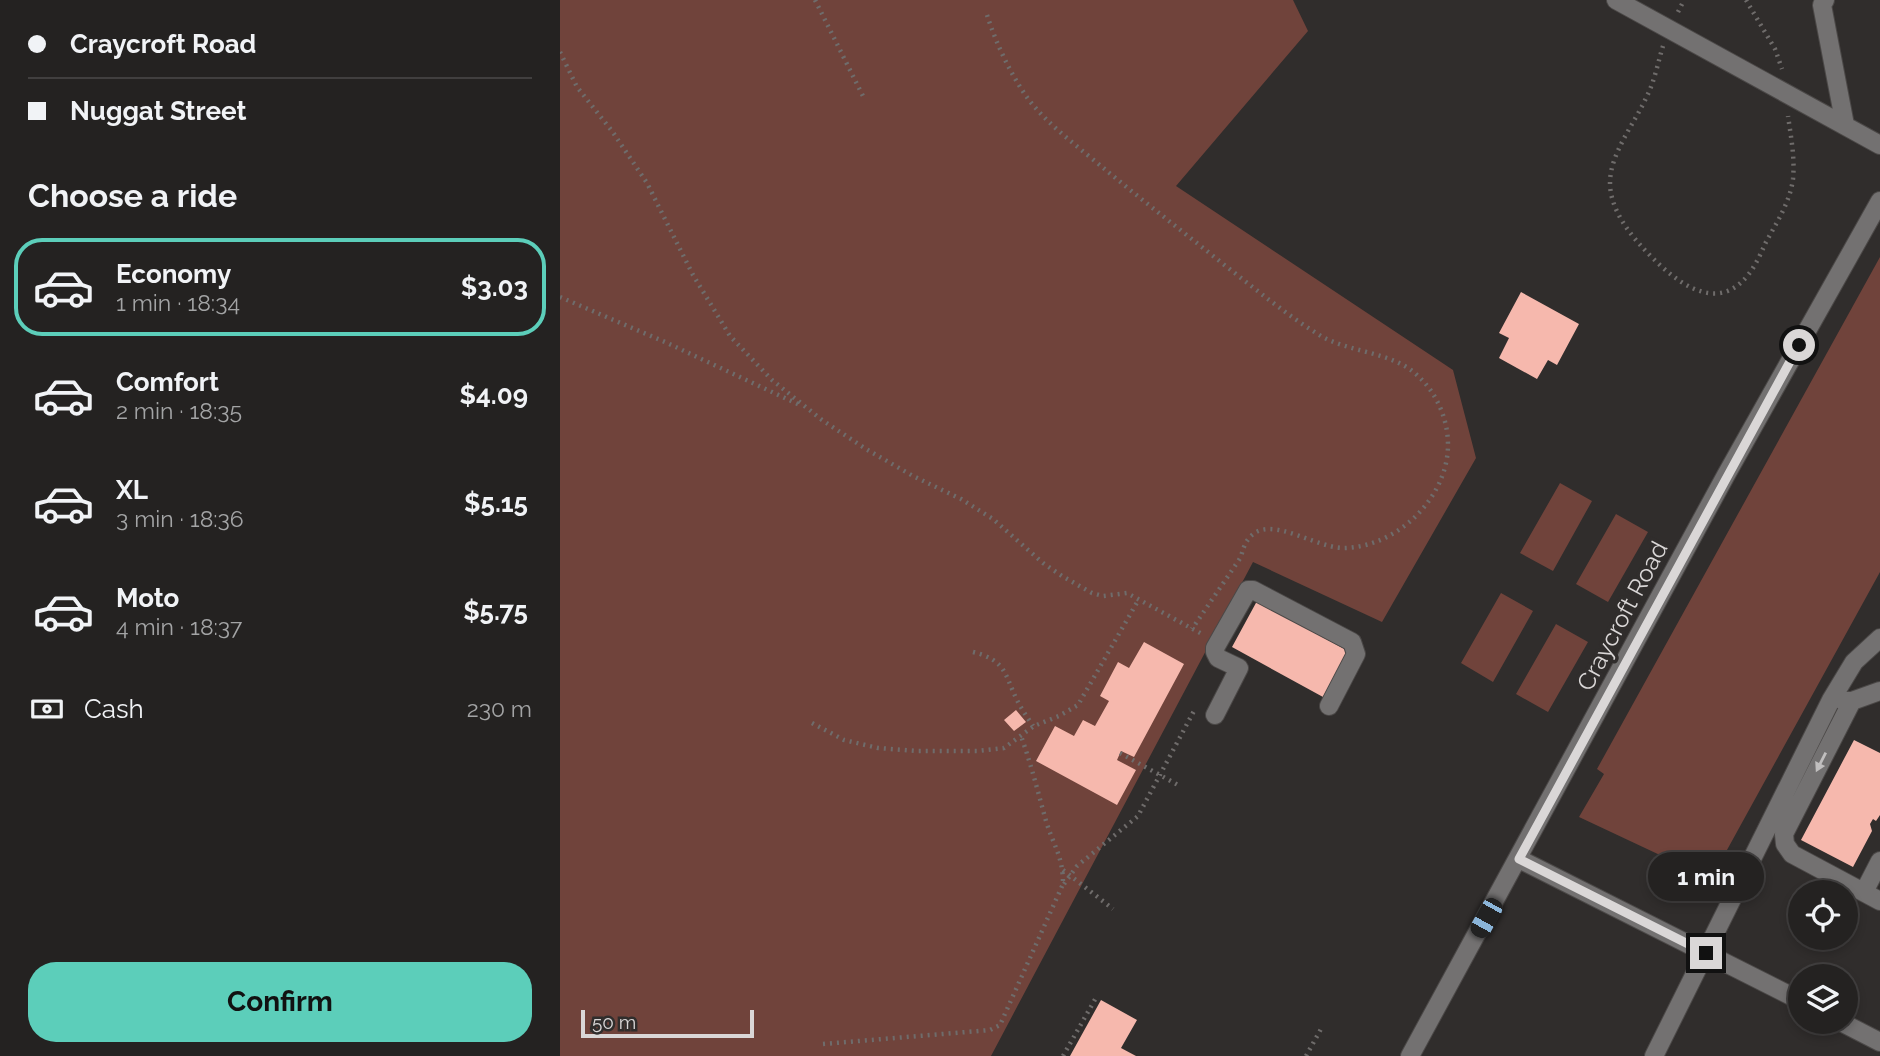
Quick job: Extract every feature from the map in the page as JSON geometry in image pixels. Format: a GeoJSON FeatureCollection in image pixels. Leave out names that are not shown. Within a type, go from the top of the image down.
{"type":"FeatureCollection","features":[{"type":"Feature","properties":{"kind":"street"},"geometry":{"type":"LineString","coordinates":[[1616,0],[1880,145]]}},
{"type":"Feature","properties":{"kind":"street"},"geometry":{"type":"LineString","coordinates":[[1825,0],[1822,5],[1845,125]]}},
{"type":"Feature","properties":{"kind":"street","name":"Craycroft Road"},"geometry":{"type":"LineString","coordinates":[[1410,1056],[1726,475],[1880,201]]}},
{"type":"Feature","properties":{"kind":"street"},"geometry":{"type":"LineString","coordinates":[[1215,716],[1239,668],[1214,653],[1245,593],[1253,590],[1352,642],[1356,654],[1329,706]]}},
{"type":"Feature","properties":{"kind":"street"},"geometry":{"type":"LineString","coordinates":[[1654,1056],[1831,700],[1854,662],[1880,638]]}},
{"type":"Feature","properties":{"kind":"street"},"geometry":{"type":"LineString","coordinates":[[1831,700],[1852,701],[1880,691]]}},
{"type":"Feature","properties":{"kind":"street"},"geometry":{"type":"LineString","coordinates":[[1852,701],[1784,834],[1785,844],[1792,855],[1872,896],[1880,861]]}},
{"type":"Feature","properties":{"kind":"street"},"geometry":{"type":"LineString","coordinates":[[1519,859],[1788,994]]}},
{"type":"Feature","properties":{"kind":"street"},"geometry":{"type":"LineString","coordinates":[[1858,1030],[1880,1042]]}},
{"type":"Feature","properties":{"kind":"path"},"geometry":{"type":"LineString","coordinates":[[815,0],[863,96]]}},
{"type":"Feature","properties":{"kind":"path"},"geometry":{"type":"LineString","coordinates":[[1684,0],[1670,29],[1648,95],[1614,163],[1610,187],[1615,206],[1630,233],[1653,259],[1688,287],[1712,294],[1738,285],[1752,269],[1784,210],[1791,191],[1794,169],[1781,62],[1746,0]]}},
{"type":"Feature","properties":{"kind":"path"},"geometry":{"type":"LineString","coordinates":[[987,15],[996,41],[1027,97],[1077,146],[1188,236],[1310,329],[1349,349],[1405,366],[1418,376],[1441,409],[1447,435],[1446,462],[1433,495],[1410,522],[1380,539],[1342,548],[1276,529],[1258,531],[1250,535],[1244,544],[1241,557],[1192,629]]}},
{"type":"Feature","properties":{"kind":"path"},"geometry":{"type":"LineString","coordinates":[[560,52],[577,87],[612,131],[647,183],[693,275],[730,336],[772,380],[878,456],[961,499],[993,519],[1062,576],[1091,593],[1103,596],[1127,593],[1218,643]]}},
{"type":"Feature","properties":{"kind":"path"},"geometry":{"type":"LineString","coordinates":[[560,297],[809,409]]}},
{"type":"Feature","properties":{"kind":"path"},"geometry":{"type":"LineString","coordinates":[[812,723],[844,740],[878,748],[977,751],[1004,748],[1034,726],[1079,705],[1139,599]]}},
{"type":"Feature","properties":{"kind":"path"},"geometry":{"type":"LineString","coordinates":[[973,652],[993,659],[1002,666],[1018,702],[1034,726]]}},
{"type":"Feature","properties":{"kind":"path"},"geometry":{"type":"LineString","coordinates":[[823,1044],[990,1030],[1000,1025],[1063,884],[1077,866],[1138,816],[1199,702]]}},
{"type":"Feature","properties":{"kind":"path"},"geometry":{"type":"LineString","coordinates":[[1021,736],[1047,824],[1063,865],[1063,884]]}},
{"type":"Feature","properties":{"kind":"path"},"geometry":{"type":"LineString","coordinates":[[1120,753],[1178,785]]}},
{"type":"Feature","properties":{"kind":"path"},"geometry":{"type":"LineString","coordinates":[[1063,870],[1114,909]]}},
{"type":"Feature","properties":{"kind":"path"},"geometry":{"type":"LineString","coordinates":[[1063,1056],[1097,996]]}},
{"type":"Feature","properties":{"kind":"path"},"geometry":{"type":"LineString","coordinates":[[1306,1056],[1321,1028]]}},
{"type":"Feature","properties":{"kind":"shaded area"},"geometry":{"type":"Polygon","coordinates":[[[560,0],[1293,0],[1308,31],[1176,186],[1453,370],[1476,458],[1382,622],[1253,562],[991,1056],[560,1056],[560,0]]]}},
{"type":"Feature","properties":{"kind":"shaded area"},"geometry":{"type":"Polygon","coordinates":[[[1880,257],[1880,572],[1711,879],[1579,817],[1604,774],[1597,769],[1880,257]]]}},
{"type":"Feature","properties":{"kind":"shaded area"},"geometry":{"type":"Polygon","coordinates":[[[1560,483],[1592,501],[1553,571],[1520,553],[1560,483]]]}},
{"type":"Feature","properties":{"kind":"shaded area"},"geometry":{"type":"Polygon","coordinates":[[[1616,514],[1648,532],[1608,602],[1576,584],[1616,514]]]}},
{"type":"Feature","properties":{"kind":"shaded area"},"geometry":{"type":"Polygon","coordinates":[[[1501,593],[1533,611],[1493,682],[1461,663],[1501,593]]]}},
{"type":"Feature","properties":{"kind":"shaded area"},"geometry":{"type":"Polygon","coordinates":[[[1556,624],[1588,642],[1548,712],[1516,694],[1556,624]]]}},
{"type":"Feature","properties":{"kind":"building"},"geometry":{"type":"Polygon","coordinates":[[[1521,292],[1579,324],[1557,365],[1548,360],[1537,379],[1499,358],[1509,338],[1499,333],[1521,292]]]}},
{"type":"Feature","properties":{"kind":"building"},"geometry":{"type":"Polygon","coordinates":[[[1257,601],[1348,651],[1323,697],[1232,647],[1257,601]]]}},
{"type":"Feature","properties":{"kind":"building"},"geometry":{"type":"Polygon","coordinates":[[[1144,642],[1184,664],[1134,757],[1121,751],[1117,760],[1136,770],[1117,805],[1036,761],[1055,726],[1074,736],[1083,720],[1095,726],[1109,701],[1100,696],[1118,662],[1129,668],[1144,642]]]}},
{"type":"Feature","properties":{"kind":"building"},"geometry":{"type":"Polygon","coordinates":[[[1016,710],[1026,722],[1014,731],[1004,720],[1016,710]]]}},
{"type":"Feature","properties":{"kind":"building"},"geometry":{"type":"Polygon","coordinates":[[[1854,740],[1880,753],[1880,815],[1870,824],[1872,831],[1853,867],[1801,840],[1854,740]]]}},
{"type":"Feature","properties":{"kind":"building"},"geometry":{"type":"Polygon","coordinates":[[[1101,1000],[1137,1020],[1121,1048],[1136,1056],[1070,1056],[1101,1000]]]}},
{"type":"Feature","properties":{"kind":"route"},"geometry":{"type":"LineString","coordinates":[[1706,953],[1519,859],[1799,345]]}}]}
